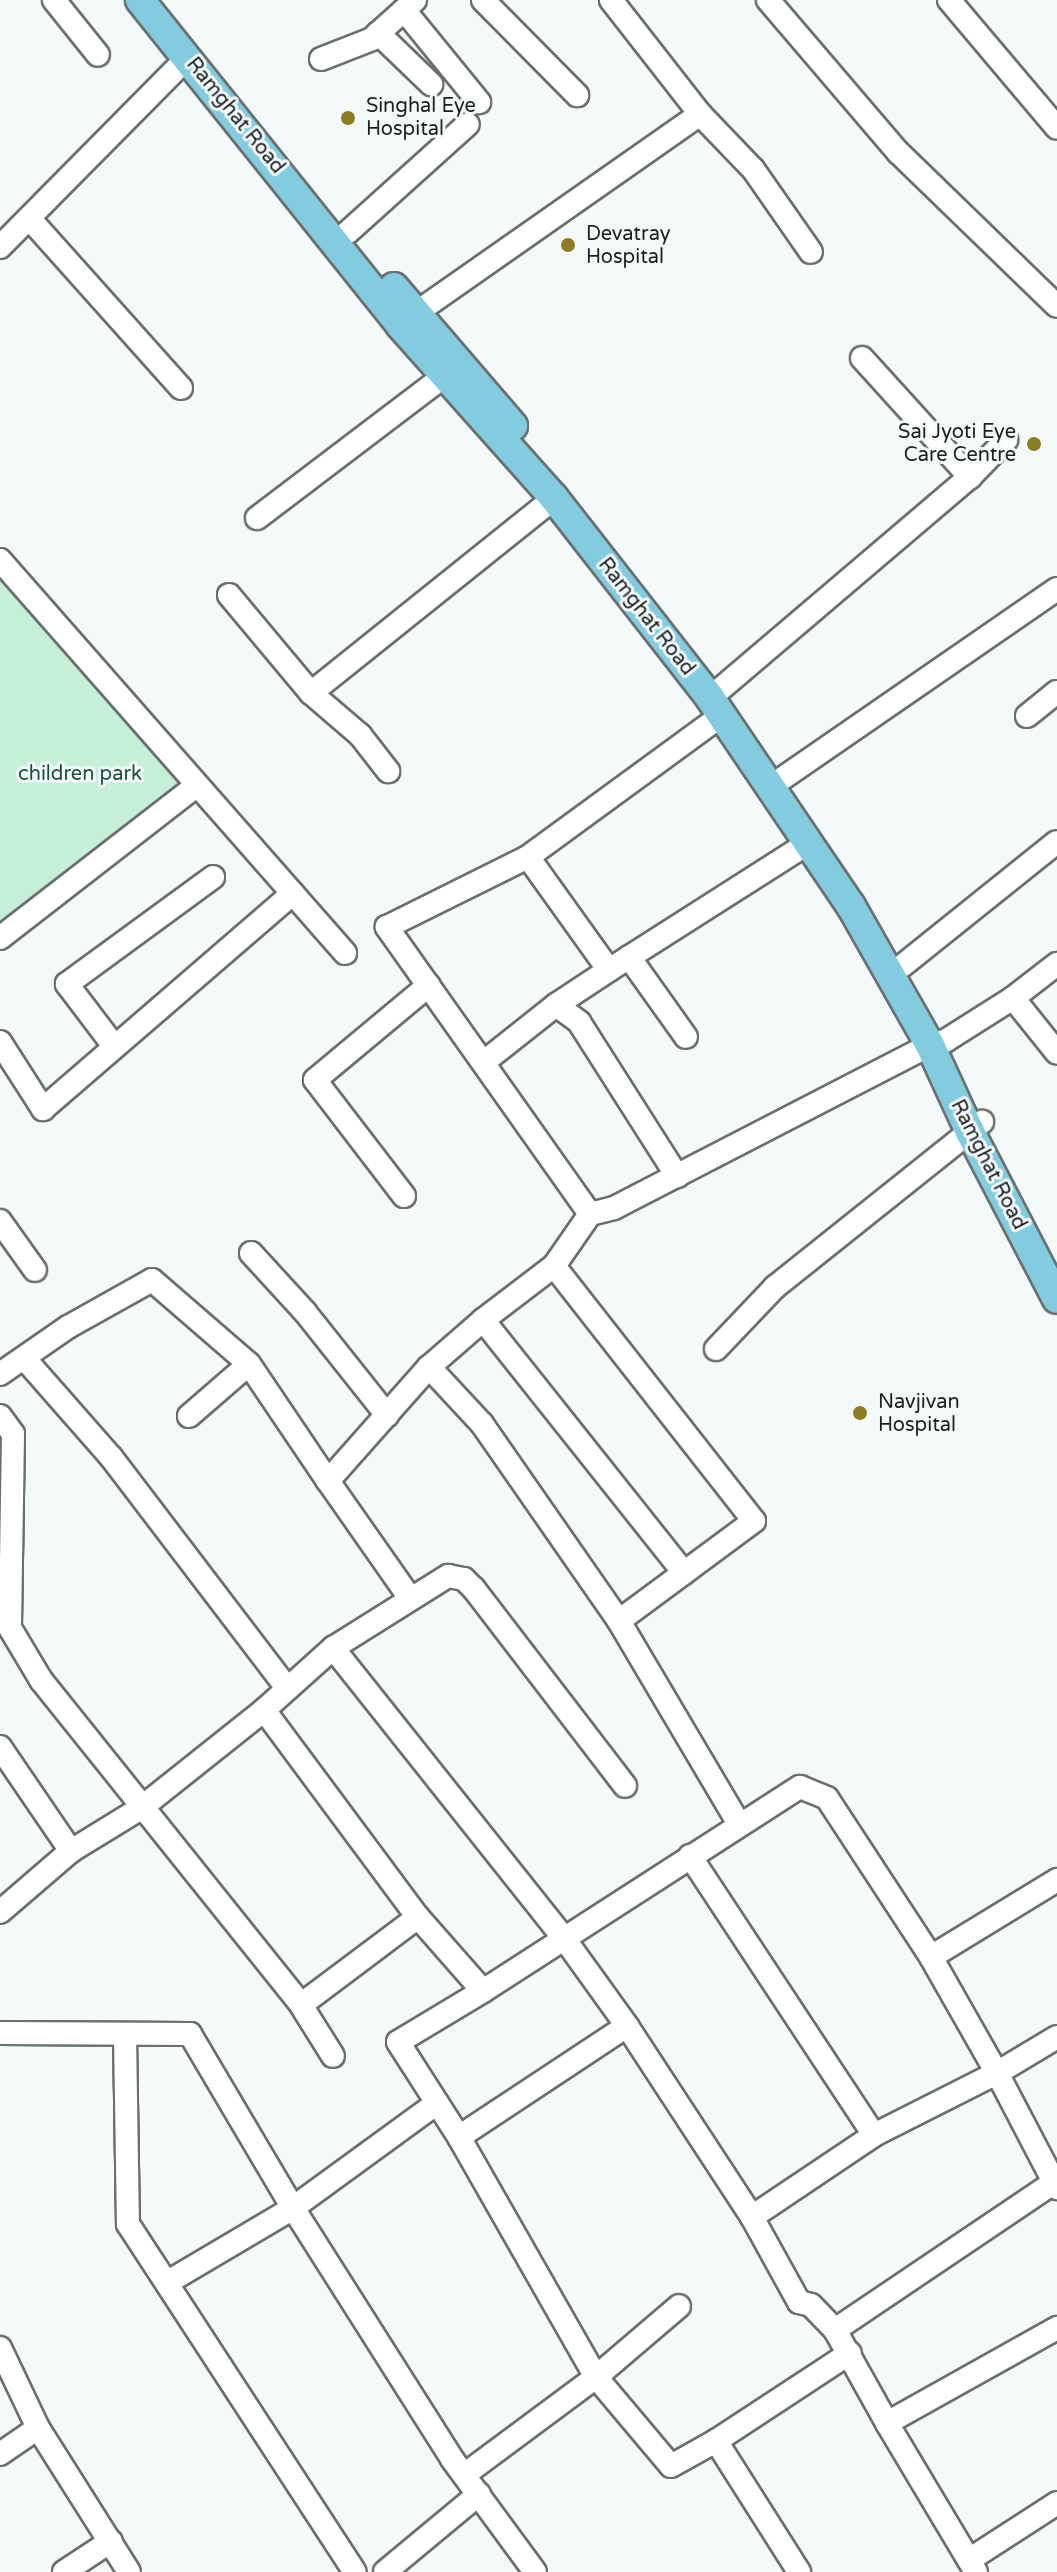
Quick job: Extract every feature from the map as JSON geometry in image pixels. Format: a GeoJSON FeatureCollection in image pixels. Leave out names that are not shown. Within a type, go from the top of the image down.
{"type":"FeatureCollection","features":[{"type":"Feature","properties":{"kind":"main road","name":"Ramghat Road"},"geometry":{"type":"LineString","coordinates":[[140,0],[348,232],[416,313],[452,370],[566,488],[717,701],[938,1043]]}},
{"type":"Feature","properties":{"kind":"main road","name":"Ramghat Road"},"geometry":{"type":"LineString","coordinates":[[163,0],[262,137],[717,701],[783,778],[865,898],[902,966],[1057,1299]]}},
{"type":"Feature","properties":{"kind":"main road","name":"Ramghat Road"},"geometry":{"type":"LineString","coordinates":[[976,1127],[1057,1261]]}},
{"type":"Feature","properties":{"kind":"street"},"geometry":{"type":"LineString","coordinates":[[54,0],[98,55]]}},
{"type":"Feature","properties":{"kind":"street"},"geometry":{"type":"LineString","coordinates":[[483,0],[577,95]]}},
{"type":"Feature","properties":{"kind":"street"},"geometry":{"type":"LineString","coordinates":[[611,0],[700,114],[753,169],[811,252]]}},
{"type":"Feature","properties":{"kind":"street"},"geometry":{"type":"LineString","coordinates":[[768,0],[898,152],[1057,306]]}},
{"type":"Feature","properties":{"kind":"street"},"geometry":{"type":"LineString","coordinates":[[949,0],[1057,128]]}},
{"type":"Feature","properties":{"kind":"street"},"geometry":{"type":"LineString","coordinates":[[321,59],[372,39],[410,5],[479,102]]}},
{"type":"Feature","properties":{"kind":"street"},"geometry":{"type":"LineString","coordinates":[[378,33],[431,84]]}},
{"type":"Feature","properties":{"kind":"street"},"geometry":{"type":"LineString","coordinates":[[0,247],[188,57]]}},
{"type":"Feature","properties":{"kind":"street"},"geometry":{"type":"LineString","coordinates":[[416,313],[700,114]]}},
{"type":"Feature","properties":{"kind":"street"},"geometry":{"type":"LineString","coordinates":[[348,232],[468,124]]}},
{"type":"Feature","properties":{"kind":"street"},"geometry":{"type":"LineString","coordinates":[[29,218],[181,388]]}},
{"type":"Feature","properties":{"kind":"street"},"geometry":{"type":"LineString","coordinates":[[862,358],[970,477]]}},
{"type":"Feature","properties":{"kind":"street"},"geometry":{"type":"LineString","coordinates":[[257,518],[452,370]]}},
{"type":"Feature","properties":{"kind":"street"},"geometry":{"type":"LineString","coordinates":[[590,1214],[387,927],[528,857],[717,701],[970,477],[1006,440]]}},
{"type":"Feature","properties":{"kind":"street"},"geometry":{"type":"LineString","coordinates":[[311,693],[554,498]]}},
{"type":"Feature","properties":{"kind":"street"},"geometry":{"type":"LineString","coordinates":[[0,560],[345,953]]}},
{"type":"Feature","properties":{"kind":"street"},"geometry":{"type":"LineString","coordinates":[[783,778],[1057,589]]}},
{"type":"Feature","properties":{"kind":"street"},"geometry":{"type":"LineString","coordinates":[[229,595],[311,693],[360,735],[388,771]]}},
{"type":"Feature","properties":{"kind":"street"},"geometry":{"type":"LineString","coordinates":[[1027,716],[1057,692]]}},
{"type":"Feature","properties":{"kind":"street"},"geometry":{"type":"LineString","coordinates":[[0,938],[197,785]]}},
{"type":"Feature","properties":{"kind":"street"},"geometry":{"type":"LineString","coordinates":[[484,1062],[556,1005],[810,842]]}},
{"type":"Feature","properties":{"kind":"street"},"geometry":{"type":"LineString","coordinates":[[902,966],[1057,842]]}},
{"type":"Feature","properties":{"kind":"street"},"geometry":{"type":"LineString","coordinates":[[528,857],[609,970]]}},
{"type":"Feature","properties":{"kind":"street"},"geometry":{"type":"LineString","coordinates":[[114,1046],[67,984],[213,877]]}},
{"type":"Feature","properties":{"kind":"street"},"geometry":{"type":"LineString","coordinates":[[0,1042],[43,1109],[293,893]]}},
{"type":"Feature","properties":{"kind":"street"},"geometry":{"type":"LineString","coordinates":[[629,957],[686,1037]]}},
{"type":"Feature","properties":{"kind":"street"},"geometry":{"type":"LineString","coordinates":[[328,1481],[429,1367],[483,1320],[554,1266],[590,1214],[614,1208],[938,1043],[1013,998],[1057,964]]}},
{"type":"Feature","properties":{"kind":"street"},"geometry":{"type":"LineString","coordinates":[[404,1196],[315,1080],[429,985]]}},
{"type":"Feature","properties":{"kind":"street"},"geometry":{"type":"LineString","coordinates":[[1013,998],[1057,1053]]}},
{"type":"Feature","properties":{"kind":"street"},"geometry":{"type":"LineString","coordinates":[[556,1005],[579,1022],[677,1176]]}},
{"type":"Feature","properties":{"kind":"street"},"geometry":{"type":"LineString","coordinates":[[716,1349],[775,1287],[976,1127]]}},
{"type":"Feature","properties":{"kind":"street"},"geometry":{"type":"LineString","coordinates":[[0,1221],[35,1270]]}},
{"type":"Feature","properties":{"kind":"street"},"geometry":{"type":"LineString","coordinates":[[251,1253],[305,1312],[387,1415]]}},
{"type":"Feature","properties":{"kind":"street"},"geometry":{"type":"LineString","coordinates":[[554,1266],[754,1521],[619,1621]]}},
{"type":"Feature","properties":{"kind":"street"},"geometry":{"type":"LineString","coordinates":[[0,1374],[68,1327],[152,1280],[249,1364],[410,1598]]}},
{"type":"Feature","properties":{"kind":"street"},"geometry":{"type":"LineString","coordinates":[[483,1320],[684,1573]]}},
{"type":"Feature","properties":{"kind":"street"},"geometry":{"type":"LineString","coordinates":[[24,1358],[111,1457],[287,1688]]}},
{"type":"Feature","properties":{"kind":"street"},"geometry":{"type":"LineString","coordinates":[[189,1416],[249,1364]]}},
{"type":"Feature","properties":{"kind":"street"},"geometry":{"type":"LineString","coordinates":[[429,1367],[482,1424],[619,1621],[739,1824]]}},
{"type":"Feature","properties":{"kind":"street"},"geometry":{"type":"LineString","coordinates":[[0,1416],[13,1434],[10,1628],[41,1680],[301,2005],[333,2056]]}},
{"type":"Feature","properties":{"kind":"street"},"geometry":{"type":"LineString","coordinates":[[0,1912],[71,1851],[141,1808],[264,1710],[333,1648],[448,1576],[464,1579],[625,1786]]}},
{"type":"Feature","properties":{"kind":"street"},"geometry":{"type":"LineString","coordinates":[[333,1648],[566,1941],[627,2026],[752,2217],[799,2302],[811,2305],[835,2330],[850,2353],[887,2423],[973,2566],[1057,2503]]}},
{"type":"Feature","properties":{"kind":"street"},"geometry":{"type":"LineString","coordinates":[[264,1710],[418,1917],[483,1991]]}},
{"type":"Feature","properties":{"kind":"street"},"geometry":{"type":"LineString","coordinates":[[0,1747],[71,1851]]}},
{"type":"Feature","properties":{"kind":"street"},"geometry":{"type":"LineString","coordinates":[[835,2330],[1055,2186],[997,2073],[931,1957],[827,1798],[800,1787],[690,1856],[566,1941],[398,2042],[459,2137],[596,2377],[671,2466],[716,2441],[850,2353]]}},
{"type":"Feature","properties":{"kind":"street"},"geometry":{"type":"LineString","coordinates":[[690,1856],[874,2135]]}},
{"type":"Feature","properties":{"kind":"street"},"geometry":{"type":"LineString","coordinates":[[931,1957],[1057,1880]]}},
{"type":"Feature","properties":{"kind":"street"},"geometry":{"type":"LineString","coordinates":[[301,2005],[418,1917]]}},
{"type":"Feature","properties":{"kind":"street"},"geometry":{"type":"LineString","coordinates":[[459,2137],[627,2026]]}},
{"type":"Feature","properties":{"kind":"street"},"geometry":{"type":"LineString","coordinates":[[0,2033],[190,2034],[293,2208],[464,2475],[535,2572]]}},
{"type":"Feature","properties":{"kind":"street"},"geometry":{"type":"LineString","coordinates":[[125,2036],[128,2224],[355,2572]]}},
{"type":"Feature","properties":{"kind":"street"},"geometry":{"type":"LineString","coordinates":[[752,2217],[874,2135],[997,2073],[1057,2037]]}},
{"type":"Feature","properties":{"kind":"street"},"geometry":{"type":"LineString","coordinates":[[168,2282],[293,2208],[437,2103]]}},
{"type":"Feature","properties":{"kind":"street"},"geometry":{"type":"LineString","coordinates":[[464,2475],[596,2377],[679,2306]]}},
{"type":"Feature","properties":{"kind":"street"},"geometry":{"type":"LineString","coordinates":[[887,2423],[1057,2328]]}},
{"type":"Feature","properties":{"kind":"street"},"geometry":{"type":"LineString","coordinates":[[0,2348],[38,2428],[129,2572]]}},
{"type":"Feature","properties":{"kind":"street"},"geometry":{"type":"LineString","coordinates":[[0,2454],[38,2428]]}},
{"type":"Feature","properties":{"kind":"street"},"geometry":{"type":"LineString","coordinates":[[716,2441],[799,2572]]}},
{"type":"Feature","properties":{"kind":"street"},"geometry":{"type":"LineString","coordinates":[[385,2572],[479,2494]]}},
{"type":"Feature","properties":{"kind":"street"},"geometry":{"type":"LineString","coordinates":[[64,2572],[111,2541]]}},
{"type":"Feature","properties":{"kind":"green space","name":"children park"},"geometry":{"type":"Polygon","coordinates":[[[0,560],[197,785],[0,938],[0,560]]]}},
{"type":"Feature","properties":{"kind":"place","name":"Singhal Eye Hospital"},"geometry":{"type":"Point","coordinates":[348,118]}},
{"type":"Feature","properties":{"kind":"place","name":"Devatray Hospital"},"geometry":{"type":"Point","coordinates":[568,245]}},
{"type":"Feature","properties":{"kind":"place","name":"Sai Jyoti Eye Care Centre"},"geometry":{"type":"Point","coordinates":[1034,444]}},
{"type":"Feature","properties":{"kind":"place","name":"Navjivan Hospital"},"geometry":{"type":"Point","coordinates":[860,1413]}}]}
